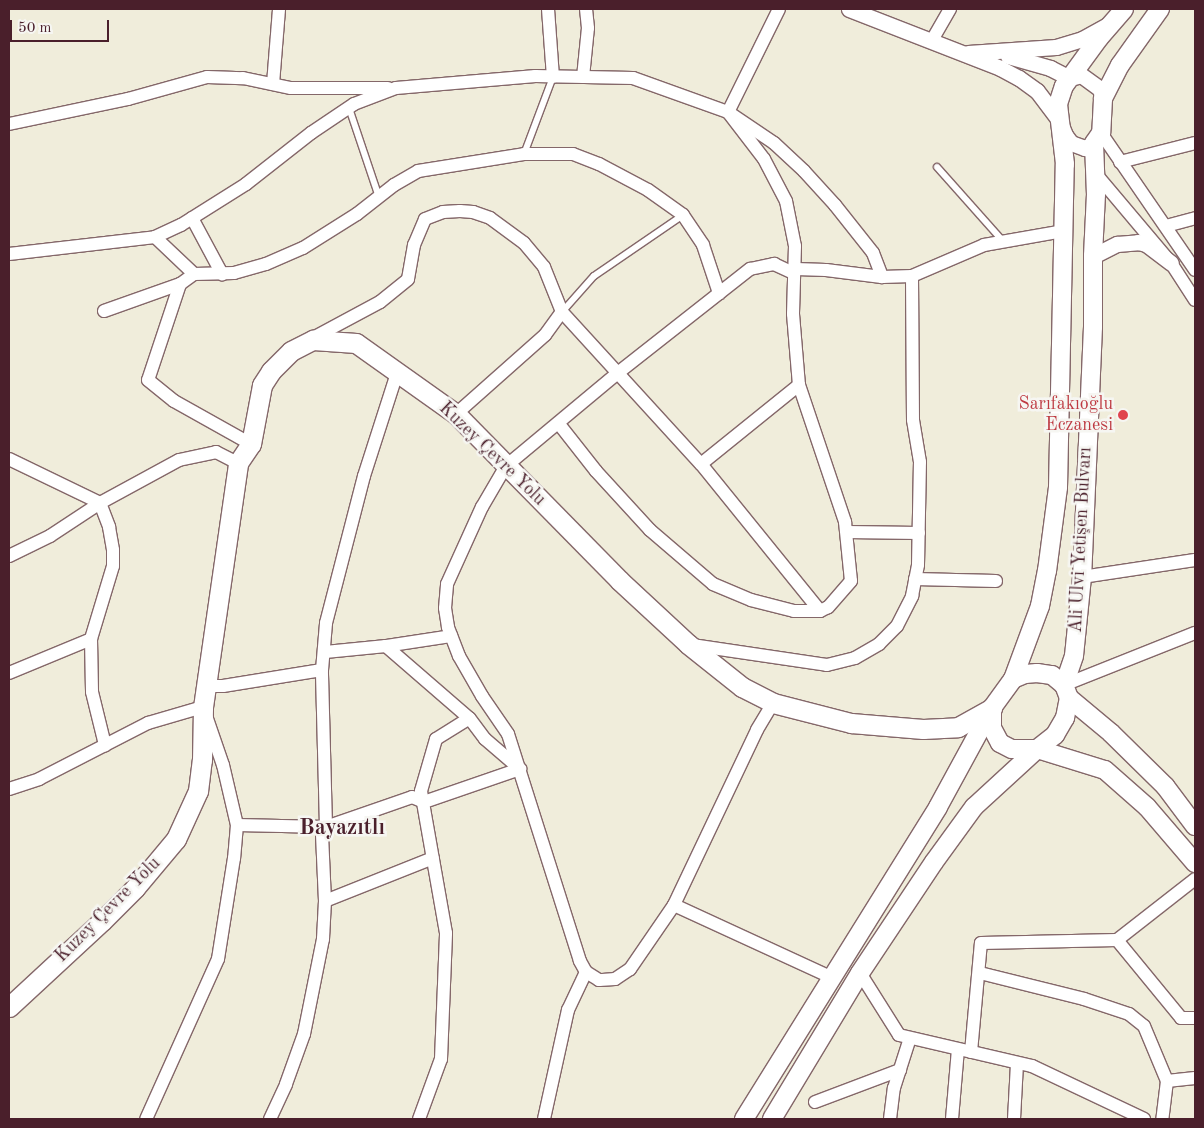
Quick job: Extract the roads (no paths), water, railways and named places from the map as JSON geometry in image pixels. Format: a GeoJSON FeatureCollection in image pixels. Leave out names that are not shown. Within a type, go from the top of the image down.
{"type":"FeatureCollection","features":[{"type":"Feature","properties":{"kind":"main road","name":"Ali Ulvi Yetişen Bulvarı"},"geometry":{"type":"LineString","coordinates":[[1067,691],[1074,656],[1082,577],[1093,327],[1096,174],[1103,99],[1120,65],[1160,9]]}},
{"type":"Feature","properties":{"kind":"main road"},"geometry":{"type":"LineString","coordinates":[[744,1119],[938,807],[992,708],[1013,679],[1040,606],[1047,571],[1058,487],[1065,164],[1058,104],[1064,86],[1099,38],[1120,14]]}},
{"type":"Feature","properties":{"kind":"main road","name":"Kuzey Çevre Yolu"},"geometry":{"type":"LineString","coordinates":[[9,1006],[102,921],[135,888],[176,839],[198,790],[202,760],[203,707],[238,463],[251,444],[262,385],[281,359],[302,344],[326,339],[356,343],[397,374],[456,414],[618,580],[688,644],[742,687],[774,703],[851,723],[923,729],[958,727],[992,708]]}},
{"type":"Feature","properties":{"kind":"main road"},"geometry":{"type":"LineString","coordinates":[[1013,679],[1025,674],[1037,673],[1052,676],[1165,786],[1195,826]]}},
{"type":"Feature","properties":{"kind":"main road"},"geometry":{"type":"LineString","coordinates":[[772,1119],[860,973],[974,806],[1055,735],[1065,718],[1067,691]]}},
{"type":"Feature","properties":{"kind":"main road"},"geometry":{"type":"LineString","coordinates":[[992,708],[992,728],[1000,742],[1012,749],[1037,749],[1105,770],[1147,807],[1195,862]]}},
{"type":"Feature","properties":{"kind":"street"},"geometry":{"type":"LineString","coordinates":[[273,84],[279,9]]}},
{"type":"Feature","properties":{"kind":"street"},"geometry":{"type":"LineString","coordinates":[[548,9],[553,77]]}},
{"type":"Feature","properties":{"kind":"street"},"geometry":{"type":"LineString","coordinates":[[583,77],[588,28],[586,9]]}},
{"type":"Feature","properties":{"kind":"street"},"geometry":{"type":"LineString","coordinates":[[728,112],[779,9]]}},
{"type":"Feature","properties":{"kind":"street"},"geometry":{"type":"LineString","coordinates":[[849,9],[931,42],[964,53],[1019,78],[1037,91],[1059,120],[1065,135],[1071,143],[1085,148],[1098,138],[1120,162],[1195,270]]}},
{"type":"Feature","properties":{"kind":"street"},"geometry":{"type":"LineString","coordinates":[[931,42],[950,9]]}},
{"type":"Feature","properties":{"kind":"street"},"geometry":{"type":"LineString","coordinates":[[964,53],[1056,47],[1088,36],[1120,14]]}},
{"type":"Feature","properties":{"kind":"street"},"geometry":{"type":"LineString","coordinates":[[964,53],[1017,58],[1050,68],[1070,78],[1082,75],[1100,89],[1103,99]]}},
{"type":"Feature","properties":{"kind":"street"},"geometry":{"type":"LineString","coordinates":[[9,124],[128,99],[207,76],[243,78],[291,88],[396,88],[553,77],[633,78],[728,112],[774,143],[835,205],[873,253],[882,277]]}},
{"type":"Feature","properties":{"kind":"street"},"geometry":{"type":"LineString","coordinates":[[9,254],[155,237],[192,218],[246,184],[312,133],[349,108],[396,88]]}},
{"type":"Feature","properties":{"kind":"street"},"geometry":{"type":"LineString","coordinates":[[558,424],[596,471],[650,530],[713,584],[760,603],[794,611],[820,611],[828,607],[851,581],[847,532],[799,385],[795,343],[793,273],[795,246],[786,201],[764,159],[728,112]]}},
{"type":"Feature","properties":{"kind":"street"},"geometry":{"type":"LineString","coordinates":[[1120,162],[1195,143]]}},
{"type":"Feature","properties":{"kind":"street"},"geometry":{"type":"LineString","coordinates":[[104,311],[180,284],[194,274],[222,274],[266,264],[303,248],[357,214],[418,171],[524,154],[573,154],[599,164],[648,190],[683,215],[703,245],[719,293]]}},
{"type":"Feature","properties":{"kind":"street"},"geometry":{"type":"LineString","coordinates":[[1096,174],[1171,263],[1195,300]]}},
{"type":"Feature","properties":{"kind":"street"},"geometry":{"type":"LineString","coordinates":[[302,344],[380,302],[408,279],[414,245],[425,219],[443,212],[472,212],[490,218],[524,243],[544,267],[562,312],[619,372],[701,464],[820,611]]}},
{"type":"Feature","properties":{"kind":"street"},"geometry":{"type":"LineString","coordinates":[[192,218],[222,274]]}},
{"type":"Feature","properties":{"kind":"street"},"geometry":{"type":"LineString","coordinates":[[1166,226],[1195,218]]}},
{"type":"Feature","properties":{"kind":"street"},"geometry":{"type":"LineString","coordinates":[[793,273],[796,269],[826,270],[882,277],[912,276],[1002,240],[1063,231]]}},
{"type":"Feature","properties":{"kind":"street"},"geometry":{"type":"LineString","coordinates":[[155,237],[194,274]]}},
{"type":"Feature","properties":{"kind":"street"},"geometry":{"type":"LineString","coordinates":[[1093,256],[1117,244],[1138,242],[1146,244],[1171,263]]}},
{"type":"Feature","properties":{"kind":"street"},"geometry":{"type":"LineString","coordinates":[[774,703],[757,730],[674,905],[630,969],[615,979],[599,980],[586,972],[580,961],[508,734],[482,696],[459,656],[451,636],[445,608],[447,584],[482,507],[506,466],[619,372],[750,269],[774,264],[793,273]]}},
{"type":"Feature","properties":{"kind":"street"},"geometry":{"type":"LineString","coordinates":[[688,644],[827,666],[855,658],[879,644],[898,626],[912,596],[919,533],[920,462],[913,420],[912,276]]}},
{"type":"Feature","properties":{"kind":"street"},"geometry":{"type":"LineString","coordinates":[[180,284],[148,380],[174,401],[251,444]]}},
{"type":"Feature","properties":{"kind":"street"},"geometry":{"type":"LineString","coordinates":[[456,414],[519,360],[544,335],[562,312]]}},
{"type":"Feature","properties":{"kind":"street"},"geometry":{"type":"LineString","coordinates":[[270,1119],[286,1084],[304,1034],[323,939],[325,902],[322,834],[326,827],[322,670],[326,623],[364,476],[397,374]]}},
{"type":"Feature","properties":{"kind":"street"},"geometry":{"type":"LineString","coordinates":[[701,464],[799,385]]}},
{"type":"Feature","properties":{"kind":"street"},"geometry":{"type":"LineString","coordinates":[[9,556],[50,536],[100,503],[179,460],[216,452],[238,463]]}},
{"type":"Feature","properties":{"kind":"street"},"geometry":{"type":"LineString","coordinates":[[9,459],[100,503],[113,550],[113,566],[91,639],[92,692],[105,745]]}},
{"type":"Feature","properties":{"kind":"street"},"geometry":{"type":"LineString","coordinates":[[847,532],[919,533]]}},
{"type":"Feature","properties":{"kind":"street"},"geometry":{"type":"LineString","coordinates":[[1082,577],[1195,560]]}},
{"type":"Feature","properties":{"kind":"street"},"geometry":{"type":"LineString","coordinates":[[915,579],[996,581]]}},
{"type":"Feature","properties":{"kind":"street"},"geometry":{"type":"LineString","coordinates":[[1067,691],[1195,633]]}},
{"type":"Feature","properties":{"kind":"street"},"geometry":{"type":"LineString","coordinates":[[325,652],[386,646],[451,636]]}},
{"type":"Feature","properties":{"kind":"street"},"geometry":{"type":"LineString","coordinates":[[9,673],[91,639]]}},
{"type":"Feature","properties":{"kind":"street"},"geometry":{"type":"LineString","coordinates":[[386,646],[469,718],[485,739],[520,769]]}},
{"type":"Feature","properties":{"kind":"street"},"geometry":{"type":"LineString","coordinates":[[206,686],[223,686],[322,670]]}},
{"type":"Feature","properties":{"kind":"street"},"geometry":{"type":"LineString","coordinates":[[9,789],[39,780],[148,723],[203,707],[223,765],[237,825],[218,958],[146,1119]]}},
{"type":"Feature","properties":{"kind":"street"},"geometry":{"type":"LineString","coordinates":[[419,1119],[440,1058],[446,933],[421,791],[436,739],[469,718]]}},
{"type":"Feature","properties":{"kind":"street"},"geometry":{"type":"LineString","coordinates":[[237,825],[326,827],[412,797],[424,802],[520,769]]}},
{"type":"Feature","properties":{"kind":"street"},"geometry":{"type":"LineString","coordinates":[[325,902],[434,858]]}},
{"type":"Feature","properties":{"kind":"street"},"geometry":{"type":"LineString","coordinates":[[971,1052],[980,973],[981,943],[1117,940],[1195,879]]}},
{"type":"Feature","properties":{"kind":"street"},"geometry":{"type":"LineString","coordinates":[[674,905],[833,978]]}},
{"type":"Feature","properties":{"kind":"street"},"geometry":{"type":"LineString","coordinates":[[1117,940],[1181,1018],[1195,1018]]}},
{"type":"Feature","properties":{"kind":"street"},"geometry":{"type":"LineString","coordinates":[[544,1119],[568,1010],[586,972]]}},
{"type":"Feature","properties":{"kind":"street"},"geometry":{"type":"LineString","coordinates":[[860,973],[900,1035],[1032,1066],[1144,1119]]}},
{"type":"Feature","properties":{"kind":"street"},"geometry":{"type":"LineString","coordinates":[[980,973],[1084,999],[1129,1014],[1144,1026],[1167,1082],[1162,1119]]}},
{"type":"Feature","properties":{"kind":"street"},"geometry":{"type":"LineString","coordinates":[[890,1119],[894,1088],[910,1038]]}},
{"type":"Feature","properties":{"kind":"street"},"geometry":{"type":"LineString","coordinates":[[952,1119],[958,1049]]}},
{"type":"Feature","properties":{"kind":"street"},"geometry":{"type":"LineString","coordinates":[[1014,1119],[1017,1063]]}},
{"type":"Feature","properties":{"kind":"street"},"geometry":{"type":"LineString","coordinates":[[815,1102],[900,1070]]}},
{"type":"Feature","properties":{"kind":"street"},"geometry":{"type":"LineString","coordinates":[[1167,1082],[1195,1078]]}},
{"type":"Feature","properties":{"kind":"lane"},"geometry":{"type":"LineString","coordinates":[[524,154],[553,77]]}},
{"type":"Feature","properties":{"kind":"lane"},"geometry":{"type":"LineString","coordinates":[[349,108],[379,197]]}},
{"type":"Feature","properties":{"kind":"lane"},"geometry":{"type":"LineString","coordinates":[[937,167],[1002,240]]}},
{"type":"Feature","properties":{"kind":"lane"},"geometry":{"type":"LineString","coordinates":[[562,312],[594,276],[683,215]]}},
{"type":"Feature","properties":{"kind":"place","name":"Sarıfakıoğlu Eczanesi"},"geometry":{"type":"Point","coordinates":[1123,415]}},
{"type":"Feature","properties":{"kind":"district","name":"Bayazıtlı"},"geometry":{"type":"Point","coordinates":[342,829]}}]}
